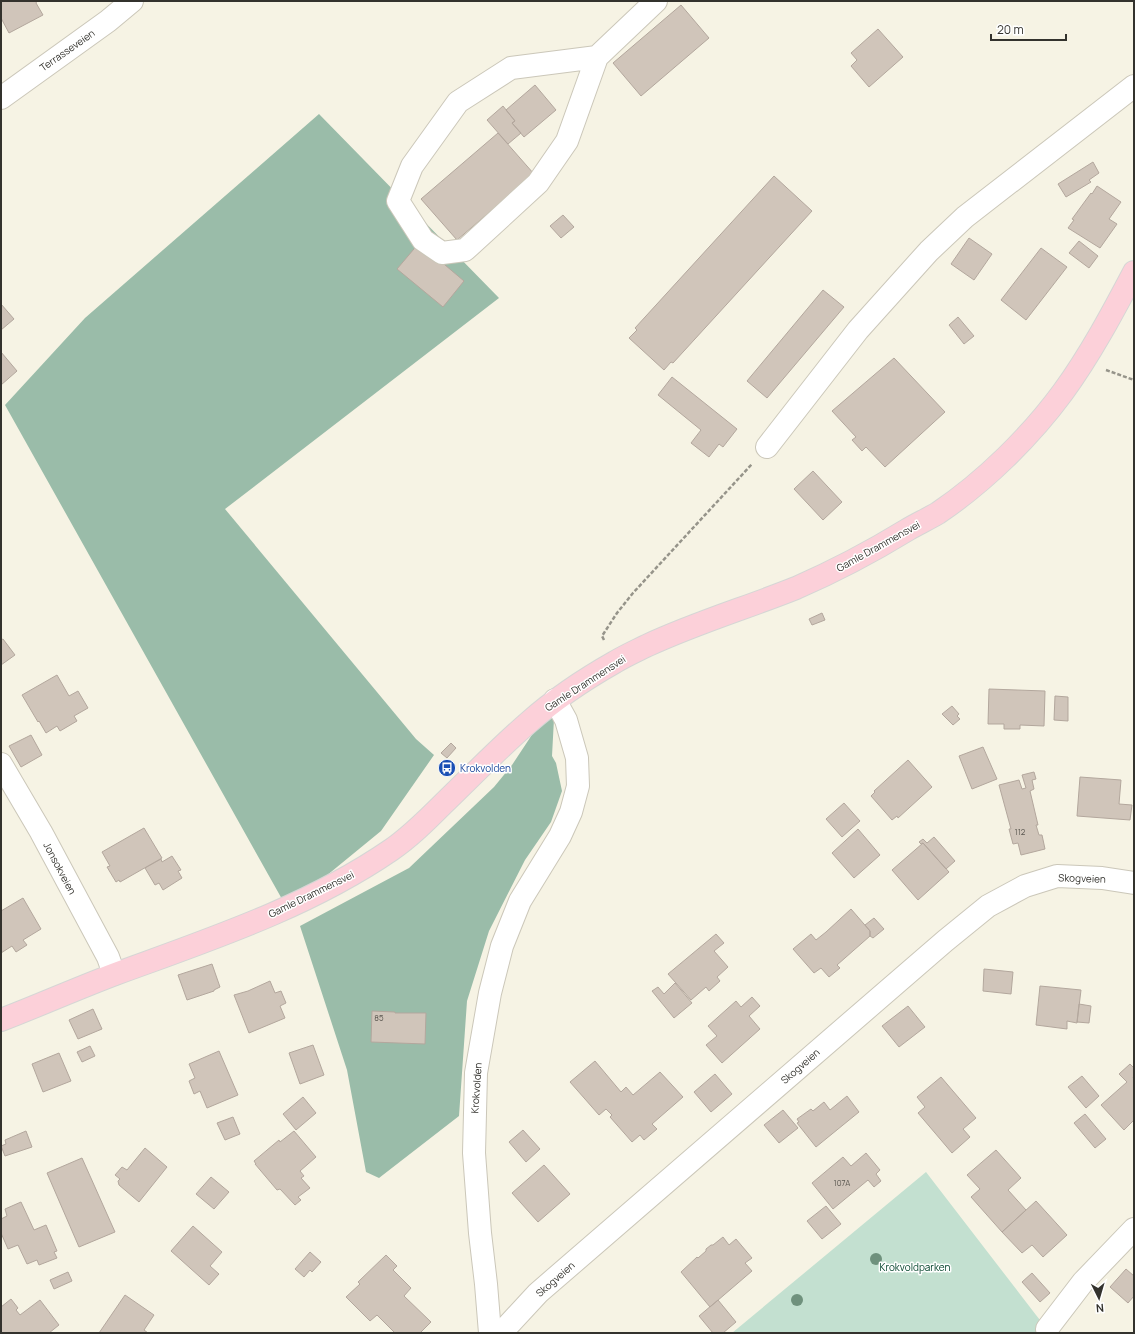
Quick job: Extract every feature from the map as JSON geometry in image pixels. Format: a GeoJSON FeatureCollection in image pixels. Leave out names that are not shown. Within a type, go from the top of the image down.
{"type":"FeatureCollection","features":[{"type":"Feature","properties":{"kind":"main road","name":"Gamle Drammensvei"},"geometry":{"type":"LineString","coordinates":[[1,1020],[114,974],[182,950],[287,908],[328,888],[394,848],[424,822],[529,721],[555,700],[617,660],[659,640],[708,620],[767,599],[835,570],[871,552],[938,512],[972,486],[1005,457],[1063,392],[1106,325],[1134,272]]}},
{"type":"Feature","properties":{"kind":"street","name":"Terrasseveien"},"geometry":{"type":"LineString","coordinates":[[1,98],[108,21],[132,1]]}},
{"type":"Feature","properties":{"kind":"street"},"geometry":{"type":"LineString","coordinates":[[597,57],[511,68],[458,102],[412,166],[398,201],[423,240],[442,253],[466,250],[538,183],[567,141],[597,57],[656,1]]}},
{"type":"Feature","properties":{"kind":"street"},"geometry":{"type":"LineString","coordinates":[[767,447],[858,330],[929,251],[965,217],[1134,86]]}},
{"type":"Feature","properties":{"kind":"street","name":"Krokvolden"},"geometry":{"type":"LineString","coordinates":[[490,1333],[474,1154],[476,1073],[490,993],[502,946],[520,901],[560,836],[571,812],[578,786],[577,758],[566,720],[555,700]]}},
{"type":"Feature","properties":{"kind":"street","name":"Jonsokveien"},"geometry":{"type":"LineString","coordinates":[[1,764],[41,832],[108,957],[114,974]]}},
{"type":"Feature","properties":{"kind":"street","name":"Skogveien"},"geometry":{"type":"LineString","coordinates":[[501,1333],[538,1293],[945,941],[988,906],[1025,886],[1057,876],[1102,878],[1134,883]]}},
{"type":"Feature","properties":{"kind":"street"},"geometry":{"type":"LineString","coordinates":[[1046,1329],[1083,1282],[1134,1229]]}},
{"type":"Feature","properties":{"kind":"path"},"geometry":{"type":"LineString","coordinates":[[602,636],[617,613],[633,594],[767,447]]}},
{"type":"Feature","properties":{"kind":"green space"},"geometry":{"type":"Polygon","coordinates":[[[319,114],[499,298],[225,509],[416,739],[434,755],[381,831],[287,908],[5,405],[85,318],[319,114]]]}},
{"type":"Feature","properties":{"kind":"green space"},"geometry":{"type":"Polygon","coordinates":[[[555,700],[552,756],[556,763],[562,791],[551,822],[525,860],[489,931],[467,1001],[459,1116],[379,1178],[366,1172],[347,1070],[300,926],[409,868],[494,787],[512,765],[555,700]]]}},
{"type":"Feature","properties":{"kind":"green space","name":"Krokvoldparken"},"geometry":{"type":"Polygon","coordinates":[[[926,1172],[1047,1329],[1047,1333],[732,1333],[926,1172]]]}},
{"type":"Feature","properties":{"kind":"building"},"geometry":{"type":"Polygon","coordinates":[[[1,1],[37,1],[36,3],[43,15],[9,33],[1,18],[1,1]]]}},
{"type":"Feature","properties":{"kind":"building"},"geometry":{"type":"Polygon","coordinates":[[[681,5],[709,38],[641,96],[613,63],[681,5]]]}},
{"type":"Feature","properties":{"kind":"building"},"geometry":{"type":"Polygon","coordinates":[[[878,29],[903,57],[869,87],[851,66],[857,60],[851,53],[878,29]]]}},
{"type":"Feature","properties":{"kind":"building"},"geometry":{"type":"Polygon","coordinates":[[[535,85],[556,110],[524,137],[512,123],[515,121],[506,110],[535,85]]]}},
{"type":"Feature","properties":{"kind":"building"},"geometry":{"type":"Polygon","coordinates":[[[503,106],[515,121],[512,123],[521,133],[508,144],[487,120],[503,106]]]}},
{"type":"Feature","properties":{"kind":"building"},"geometry":{"type":"Polygon","coordinates":[[[498,133],[534,174],[457,240],[421,199],[498,133]]]}},
{"type":"Feature","properties":{"kind":"building"},"geometry":{"type":"Polygon","coordinates":[[[1093,162],[1099,173],[1089,180],[1091,182],[1066,197],[1058,184],[1093,162]]]}},
{"type":"Feature","properties":{"kind":"building"},"geometry":{"type":"Polygon","coordinates":[[[774,176],[812,211],[673,363],[671,362],[664,370],[629,338],[637,330],[635,328],[774,176]]]}},
{"type":"Feature","properties":{"kind":"building"},"geometry":{"type":"Polygon","coordinates":[[[1097,186],[1121,202],[1109,219],[1117,224],[1100,248],[1068,228],[1074,220],[1072,219],[1097,186]]]}},
{"type":"Feature","properties":{"kind":"building"},"geometry":{"type":"Polygon","coordinates":[[[563,215],[574,227],[561,238],[550,226],[563,215]]]}},
{"type":"Feature","properties":{"kind":"building"},"geometry":{"type":"Polygon","coordinates":[[[969,238],[992,254],[974,280],[951,264],[969,238]]]}},
{"type":"Feature","properties":{"kind":"building"},"geometry":{"type":"Polygon","coordinates":[[[1079,241],[1098,256],[1089,268],[1069,253],[1079,241]]]}},
{"type":"Feature","properties":{"kind":"building"},"geometry":{"type":"Polygon","coordinates":[[[419,243],[464,281],[443,307],[397,269],[419,243]]]}},
{"type":"Feature","properties":{"kind":"building"},"geometry":{"type":"Polygon","coordinates":[[[1041,248],[1067,267],[1026,320],[1001,300],[1041,248]]]}},
{"type":"Feature","properties":{"kind":"building"},"geometry":{"type":"Polygon","coordinates":[[[823,290],[844,307],[767,398],[747,381],[823,290]]]}},
{"type":"Feature","properties":{"kind":"building"},"geometry":{"type":"Polygon","coordinates":[[[1,304],[14,319],[1,330],[1,304]]]}},
{"type":"Feature","properties":{"kind":"building"},"geometry":{"type":"Polygon","coordinates":[[[958,317],[974,336],[964,344],[949,325],[958,317]]]}},
{"type":"Feature","properties":{"kind":"building"},"geometry":{"type":"Polygon","coordinates":[[[1,352],[17,371],[1,385],[1,352]]]}},
{"type":"Feature","properties":{"kind":"building"},"geometry":{"type":"Polygon","coordinates":[[[894,358],[945,412],[885,467],[866,447],[862,451],[852,440],[856,437],[832,411],[894,358]]]}},
{"type":"Feature","properties":{"kind":"building"},"geometry":{"type":"Polygon","coordinates":[[[672,377],[737,429],[723,447],[719,444],[709,457],[691,443],[701,430],[658,395],[672,377]]]}},
{"type":"Feature","properties":{"kind":"building"},"geometry":{"type":"Polygon","coordinates":[[[813,471],[842,502],[823,520],[794,489],[813,471]]]}},
{"type":"Feature","properties":{"kind":"building"},"geometry":{"type":"Polygon","coordinates":[[[822,613],[825,620],[812,625],[809,619],[822,613]]]}},
{"type":"Feature","properties":{"kind":"building"},"geometry":{"type":"Polygon","coordinates":[[[3,639],[15,655],[1,665],[1,640],[3,639]]]}},
{"type":"Feature","properties":{"kind":"building"},"geometry":{"type":"Polygon","coordinates":[[[57,675],[69,696],[78,691],[88,708],[74,716],[77,721],[60,731],[57,726],[46,733],[22,695],[57,675]]]}},
{"type":"Feature","properties":{"kind":"building"},"geometry":{"type":"Polygon","coordinates":[[[989,689],[1045,691],[1044,726],[1020,725],[1020,729],[1004,729],[1004,724],[988,724],[989,689]]]}},
{"type":"Feature","properties":{"kind":"building"},"geometry":{"type":"Polygon","coordinates":[[[1055,696],[1068,697],[1068,721],[1054,720],[1055,696]]]}},
{"type":"Feature","properties":{"kind":"building"},"geometry":{"type":"Polygon","coordinates":[[[952,706],[959,714],[957,716],[960,719],[953,725],[942,714],[952,706]]]}},
{"type":"Feature","properties":{"kind":"building"},"geometry":{"type":"Polygon","coordinates":[[[31,735],[42,755],[21,767],[9,746],[31,735]]]}},
{"type":"Feature","properties":{"kind":"building"},"geometry":{"type":"Polygon","coordinates":[[[451,743],[456,748],[447,758],[441,753],[451,743]]]}},
{"type":"Feature","properties":{"kind":"building"},"geometry":{"type":"Polygon","coordinates":[[[983,747],[997,779],[972,789],[959,756],[983,747]]]}},
{"type":"Feature","properties":{"kind":"building"},"geometry":{"type":"Polygon","coordinates":[[[908,760],[932,787],[898,818],[897,816],[892,820],[871,796],[875,792],[874,791],[908,760]]]}},
{"type":"Feature","properties":{"kind":"building"},"geometry":{"type":"Polygon","coordinates":[[[1034,772],[1036,779],[1032,780],[1034,789],[1030,791],[1038,825],[1036,825],[1039,835],[1042,835],[1045,849],[1021,855],[1018,843],[1013,844],[1009,829],[1011,829],[999,785],[1019,780],[1022,789],[1026,788],[1022,775],[1034,772]]]}},
{"type":"Feature","properties":{"kind":"building"},"geometry":{"type":"Polygon","coordinates":[[[1080,777],[1121,780],[1119,804],[1132,805],[1130,820],[1077,816],[1080,777]]]}},
{"type":"Feature","properties":{"kind":"building"},"geometry":{"type":"Polygon","coordinates":[[[844,803],[860,821],[842,837],[826,819],[844,803]]]}},
{"type":"Feature","properties":{"kind":"building"},"geometry":{"type":"Polygon","coordinates":[[[144,828],[162,858],[120,882],[119,880],[116,882],[107,867],[110,866],[102,852],[144,828]]]}},
{"type":"Feature","properties":{"kind":"building"},"geometry":{"type":"Polygon","coordinates":[[[858,829],[880,855],[854,878],[832,853],[858,829]]]}},
{"type":"Feature","properties":{"kind":"building"},"geometry":{"type":"Polygon","coordinates":[[[934,837],[955,861],[946,869],[923,843],[921,844],[919,842],[923,839],[927,843],[934,837]]]}},
{"type":"Feature","properties":{"kind":"building"},"geometry":{"type":"Polygon","coordinates":[[[923,843],[949,872],[918,900],[892,870],[923,843]]]}},
{"type":"Feature","properties":{"kind":"building"},"geometry":{"type":"Polygon","coordinates":[[[172,856],[181,870],[178,871],[182,878],[163,890],[159,883],[155,885],[145,868],[161,859],[162,862],[172,856]]]}},
{"type":"Feature","properties":{"kind":"building"},"geometry":{"type":"Polygon","coordinates":[[[23,898],[41,929],[23,940],[27,945],[16,952],[12,946],[1,953],[1,911],[23,898]]]}},
{"type":"Feature","properties":{"kind":"building"},"geometry":{"type":"Polygon","coordinates":[[[851,909],[870,931],[870,936],[837,965],[840,968],[829,977],[821,968],[814,973],[793,949],[811,934],[816,940],[851,909]]]}},
{"type":"Feature","properties":{"kind":"building"},"geometry":{"type":"Polygon","coordinates":[[[874,918],[884,929],[873,938],[870,936],[870,931],[865,925],[874,918]]]}},
{"type":"Feature","properties":{"kind":"building"},"geometry":{"type":"Polygon","coordinates":[[[716,934],[724,943],[714,951],[728,967],[717,977],[720,981],[709,991],[706,987],[691,1000],[668,974],[716,934]]]}},
{"type":"Feature","properties":{"kind":"building"},"geometry":{"type":"Polygon","coordinates":[[[212,964],[220,987],[214,991],[187,1000],[178,975],[212,964]]]}},
{"type":"Feature","properties":{"kind":"building"},"geometry":{"type":"Polygon","coordinates":[[[984,969],[1013,972],[1011,994],[983,991],[984,969]]]}},
{"type":"Feature","properties":{"kind":"building"},"geometry":{"type":"Polygon","coordinates":[[[270,981],[275,993],[281,991],[286,1003],[280,1006],[285,1018],[249,1033],[234,995],[248,991],[270,981]]]}},
{"type":"Feature","properties":{"kind":"building"},"geometry":{"type":"Polygon","coordinates":[[[675,983],[692,1003],[674,1018],[652,991],[658,987],[664,994],[675,983]]]}},
{"type":"Feature","properties":{"kind":"building"},"geometry":{"type":"Polygon","coordinates":[[[1040,986],[1081,990],[1077,1023],[1067,1021],[1067,1029],[1036,1025],[1040,986]]]}},
{"type":"Feature","properties":{"kind":"building"},"geometry":{"type":"Polygon","coordinates":[[[752,997],[760,1006],[749,1016],[760,1029],[722,1063],[706,1045],[717,1036],[708,1026],[736,1001],[741,1007],[752,997]]]}},
{"type":"Feature","properties":{"kind":"building"},"geometry":{"type":"Polygon","coordinates":[[[1079,1004],[1091,1006],[1089,1023],[1077,1022],[1079,1004]]]}},
{"type":"Feature","properties":{"kind":"building"},"geometry":{"type":"Polygon","coordinates":[[[908,1006],[925,1027],[899,1047],[882,1026],[908,1006]]]}},
{"type":"Feature","properties":{"kind":"building"},"geometry":{"type":"Polygon","coordinates":[[[93,1009],[102,1029],[78,1039],[69,1020],[93,1009]]]}},
{"type":"Feature","properties":{"kind":"building"},"geometry":{"type":"Polygon","coordinates":[[[372,1011],[426,1013],[425,1044],[371,1042],[372,1011]]]}},
{"type":"Feature","properties":{"kind":"building"},"geometry":{"type":"Polygon","coordinates":[[[313,1045],[324,1075],[300,1084],[289,1053],[313,1045]]]}},
{"type":"Feature","properties":{"kind":"building"},"geometry":{"type":"Polygon","coordinates":[[[90,1046],[95,1056],[82,1062],[77,1052],[90,1046]]]}},
{"type":"Feature","properties":{"kind":"building"},"geometry":{"type":"Polygon","coordinates":[[[219,1051],[238,1095],[207,1108],[200,1091],[194,1094],[189,1081],[195,1078],[189,1064],[219,1051]]]}},
{"type":"Feature","properties":{"kind":"building"},"geometry":{"type":"Polygon","coordinates":[[[59,1053],[71,1081],[43,1092],[32,1064],[59,1053]]]}},
{"type":"Feature","properties":{"kind":"building"},"geometry":{"type":"Polygon","coordinates":[[[595,1061],[621,1092],[626,1087],[633,1095],[660,1072],[683,1097],[652,1124],[657,1129],[644,1140],[640,1135],[632,1142],[610,1117],[612,1115],[606,1109],[599,1115],[570,1082],[595,1061]]]}},
{"type":"Feature","properties":{"kind":"building"},"geometry":{"type":"Polygon","coordinates":[[[1130,1064],[1134,1068],[1134,1120],[1124,1130],[1101,1105],[1127,1082],[1119,1074],[1130,1064]]]}},
{"type":"Feature","properties":{"kind":"building"},"geometry":{"type":"Polygon","coordinates":[[[715,1074],[732,1094],[711,1112],[694,1092],[715,1074]]]}},
{"type":"Feature","properties":{"kind":"building"},"geometry":{"type":"Polygon","coordinates":[[[1082,1076],[1099,1096],[1086,1108],[1068,1087],[1082,1076]]]}},
{"type":"Feature","properties":{"kind":"building"},"geometry":{"type":"Polygon","coordinates":[[[941,1077],[976,1118],[963,1129],[970,1137],[952,1153],[918,1113],[925,1107],[917,1097],[941,1077]]]}},
{"type":"Feature","properties":{"kind":"building"},"geometry":{"type":"Polygon","coordinates":[[[847,1096],[859,1112],[816,1147],[797,1123],[799,1122],[797,1119],[811,1109],[813,1111],[824,1102],[830,1110],[847,1096]]]}},
{"type":"Feature","properties":{"kind":"building"},"geometry":{"type":"Polygon","coordinates":[[[303,1097],[316,1113],[296,1130],[283,1114],[303,1097]]]}},
{"type":"Feature","properties":{"kind":"building"},"geometry":{"type":"Polygon","coordinates":[[[783,1110],[798,1128],[779,1143],[764,1125],[783,1110]]]}},
{"type":"Feature","properties":{"kind":"building"},"geometry":{"type":"Polygon","coordinates":[[[1085,1114],[1106,1139],[1095,1148],[1074,1123],[1085,1114]]]}},
{"type":"Feature","properties":{"kind":"building"},"geometry":{"type":"Polygon","coordinates":[[[233,1117],[240,1134],[225,1140],[217,1123],[233,1117]]]}},
{"type":"Feature","properties":{"kind":"building"},"geometry":{"type":"Polygon","coordinates":[[[523,1130],[540,1149],[526,1162],[509,1142],[523,1130]]]}},
{"type":"Feature","properties":{"kind":"building"},"geometry":{"type":"Polygon","coordinates":[[[26,1131],[32,1147],[5,1156],[1,1146],[6,1144],[5,1140],[26,1131]]]}},
{"type":"Feature","properties":{"kind":"building"},"geometry":{"type":"Polygon","coordinates":[[[294,1131],[316,1157],[300,1171],[304,1176],[301,1178],[310,1188],[298,1197],[301,1200],[295,1205],[280,1189],[277,1190],[254,1161],[279,1140],[280,1142],[294,1131]]]}},
{"type":"Feature","properties":{"kind":"building"},"geometry":{"type":"Polygon","coordinates":[[[145,1148],[167,1167],[139,1202],[119,1185],[118,1181],[120,1179],[115,1175],[122,1167],[127,1170],[145,1148]]]}},
{"type":"Feature","properties":{"kind":"building"},"geometry":{"type":"Polygon","coordinates":[[[996,1150],[1021,1178],[1008,1190],[1026,1210],[1002,1232],[971,1197],[980,1189],[967,1175],[996,1150]]]}},
{"type":"Feature","properties":{"kind":"building"},"geometry":{"type":"Polygon","coordinates":[[[866,1153],[880,1170],[876,1174],[881,1181],[874,1187],[868,1180],[833,1209],[812,1183],[843,1157],[851,1166],[866,1153]]]}},
{"type":"Feature","properties":{"kind":"building"},"geometry":{"type":"Polygon","coordinates":[[[82,1158],[115,1232],[79,1247],[47,1173],[82,1158]]]}},
{"type":"Feature","properties":{"kind":"building"},"geometry":{"type":"Polygon","coordinates":[[[544,1165],[570,1194],[538,1222],[512,1193],[544,1165]]]}},
{"type":"Feature","properties":{"kind":"building"},"geometry":{"type":"Polygon","coordinates":[[[211,1177],[229,1192],[214,1209],[196,1194],[211,1177]]]}},
{"type":"Feature","properties":{"kind":"building"},"geometry":{"type":"Polygon","coordinates":[[[1036,1201],[1067,1235],[1043,1257],[1032,1245],[1022,1253],[1002,1232],[1036,1201]]]}},
{"type":"Feature","properties":{"kind":"building"},"geometry":{"type":"Polygon","coordinates":[[[21,1202],[34,1230],[46,1225],[57,1251],[54,1252],[57,1258],[39,1265],[37,1260],[27,1264],[18,1245],[8,1249],[1,1233],[1,1219],[7,1216],[5,1209],[21,1202]]]}},
{"type":"Feature","properties":{"kind":"building"},"geometry":{"type":"Polygon","coordinates":[[[826,1206],[841,1224],[822,1239],[807,1221],[826,1206]]]}},
{"type":"Feature","properties":{"kind":"building"},"geometry":{"type":"Polygon","coordinates":[[[193,1226],[222,1252],[210,1266],[219,1274],[209,1285],[171,1251],[193,1226]]]}},
{"type":"Feature","properties":{"kind":"building"},"geometry":{"type":"Polygon","coordinates":[[[723,1237],[729,1245],[736,1239],[752,1258],[745,1263],[752,1271],[710,1307],[681,1272],[706,1251],[706,1249],[723,1237]]]}},
{"type":"Feature","properties":{"kind":"building"},"geometry":{"type":"Polygon","coordinates":[[[310,1252],[321,1262],[312,1272],[310,1270],[304,1277],[295,1269],[310,1252]]]}},
{"type":"Feature","properties":{"kind":"building"},"geometry":{"type":"Polygon","coordinates":[[[386,1255],[397,1266],[393,1270],[411,1288],[404,1296],[431,1322],[420,1333],[395,1333],[377,1315],[370,1321],[346,1297],[360,1284],[358,1282],[386,1255]]]}},
{"type":"Feature","properties":{"kind":"building"},"geometry":{"type":"Polygon","coordinates":[[[1126,1269],[1134,1276],[1134,1296],[1128,1303],[1110,1287],[1126,1269]]]}},
{"type":"Feature","properties":{"kind":"building"},"geometry":{"type":"Polygon","coordinates":[[[68,1272],[72,1281],[54,1289],[50,1280],[68,1272]]]}},
{"type":"Feature","properties":{"kind":"building"},"geometry":{"type":"Polygon","coordinates":[[[1032,1273],[1050,1293],[1040,1302],[1022,1282],[1032,1273]]]}},
{"type":"Feature","properties":{"kind":"building"},"geometry":{"type":"Polygon","coordinates":[[[125,1295],[154,1315],[144,1330],[148,1333],[99,1333],[125,1295]]]}},
{"type":"Feature","properties":{"kind":"building"},"geometry":{"type":"Polygon","coordinates":[[[11,1299],[18,1308],[16,1310],[20,1315],[40,1300],[59,1325],[49,1333],[1,1333],[1,1307],[11,1299]]]}},
{"type":"Feature","properties":{"kind":"building"},"geometry":{"type":"Polygon","coordinates":[[[718,1300],[736,1322],[723,1333],[713,1333],[699,1316],[718,1300]]]}},
{"type":"Feature","properties":{"kind":"place","name":"Krokvolden"},"geometry":{"type":"Point","coordinates":[447,768]}}]}
